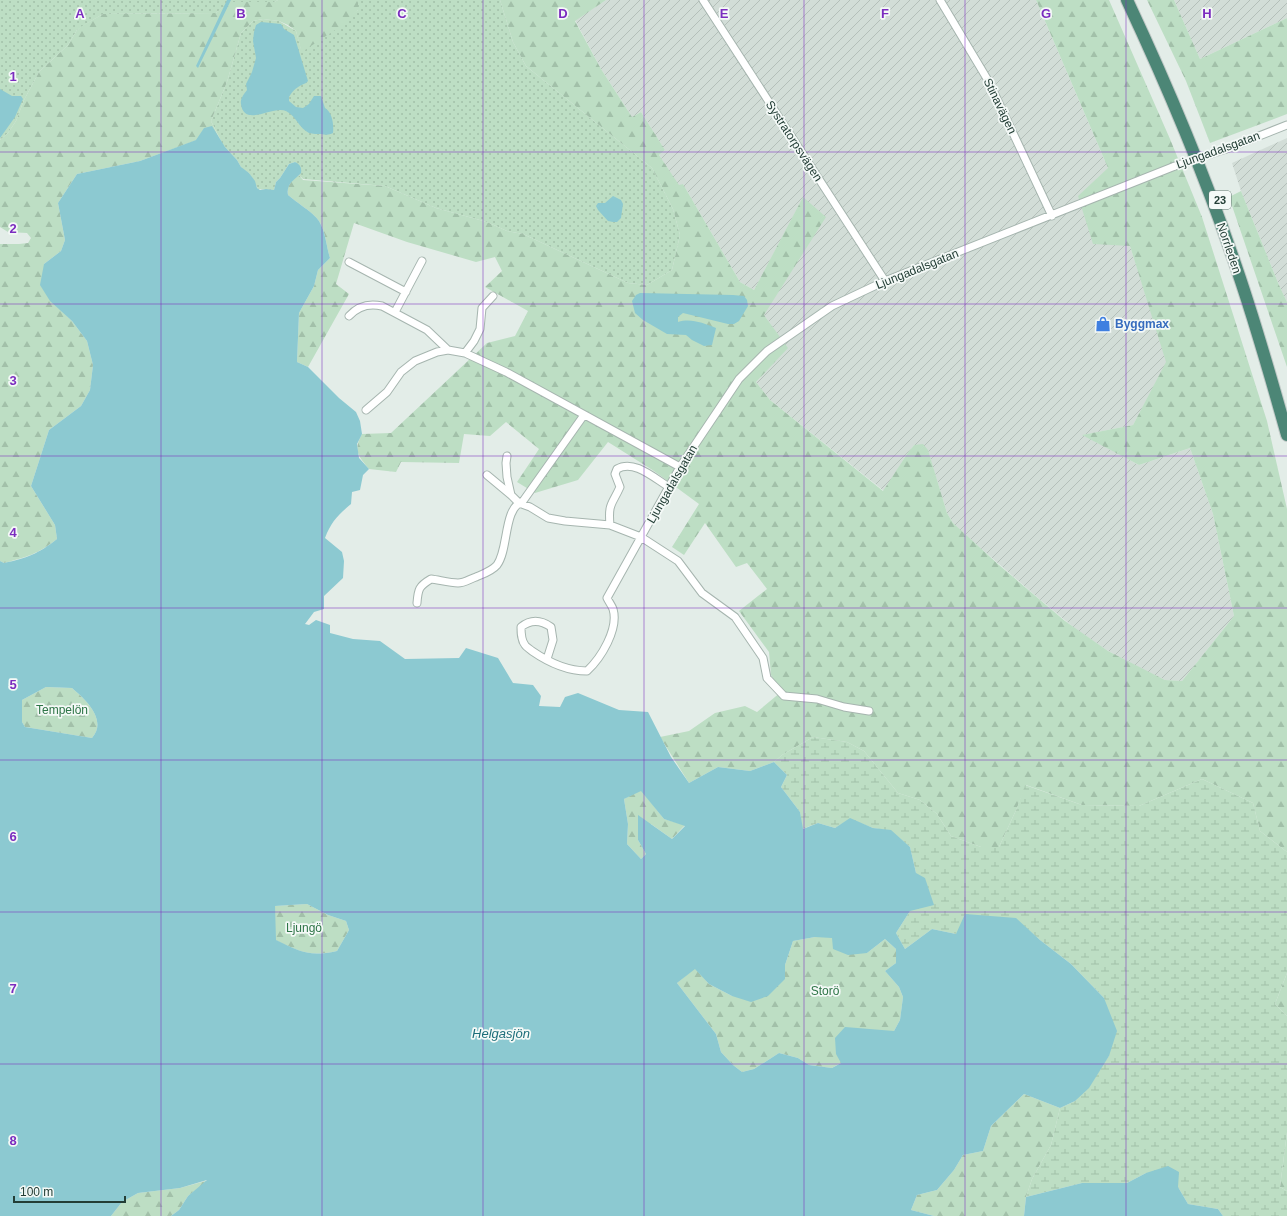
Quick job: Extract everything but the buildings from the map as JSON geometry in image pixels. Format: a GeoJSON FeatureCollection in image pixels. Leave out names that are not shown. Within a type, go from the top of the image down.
{"type":"FeatureCollection","features":[{"type":"Feature","properties":{"kind":"highway","name":"Norrleden"},"geometry":{"type":"LineString","coordinates":[[1127,0],[1174,104],[1210,195],[1249,306],[1287,435]]}},
{"type":"Feature","properties":{"kind":"highway","name":"Norrleden"},"geometry":{"type":"LineString","coordinates":[[1136,0],[1181,100],[1217,192],[1257,304],[1287,406]]}},
{"type":"Feature","properties":{"kind":"street","name":"Systratorpsvägen"},"geometry":{"type":"LineString","coordinates":[[704,0],[885,281]]}},
{"type":"Feature","properties":{"kind":"street","name":"Stinavägen"},"geometry":{"type":"LineString","coordinates":[[940,0],[989,82],[1052,216]]}},
{"type":"Feature","properties":{"kind":"street","name":"Ljungadalsgatan"},"geometry":{"type":"LineString","coordinates":[[547,659],[553,640],[551,628],[544,622],[527,622],[521,627],[521,635],[524,645],[547,659],[559,666],[577,671],[587,671],[595,663],[612,631],[614,622],[613,610],[607,598],[680,467],[739,380],[767,351],[832,306],[885,281],[1175,166],[1226,149],[1287,124]]}},
{"type":"Feature","properties":{"kind":"street"},"geometry":{"type":"LineString","coordinates":[[395,312],[422,261]]}},
{"type":"Feature","properties":{"kind":"street"},"geometry":{"type":"LineString","coordinates":[[349,262],[406,292]]}},
{"type":"Feature","properties":{"kind":"street"},"geometry":{"type":"LineString","coordinates":[[465,353],[474,341],[480,329],[482,308],[493,296]]}},
{"type":"Feature","properties":{"kind":"street"},"geometry":{"type":"LineString","coordinates":[[349,316],[355,309],[369,304],[375,304],[395,312],[427,330],[448,350]]}},
{"type":"Feature","properties":{"kind":"street"},"geometry":{"type":"LineString","coordinates":[[366,410],[387,392],[401,372],[415,361],[438,352],[448,350],[465,353],[506,372],[680,467]]}},
{"type":"Feature","properties":{"kind":"street"},"geometry":{"type":"LineString","coordinates":[[417,603],[418,590],[423,584],[431,579],[458,583],[485,573],[496,566],[500,559],[514,508],[523,501],[584,415]]}},
{"type":"Feature","properties":{"kind":"street"},"geometry":{"type":"LineString","coordinates":[[507,456],[506,470],[511,495]]}},
{"type":"Feature","properties":{"kind":"street"},"geometry":{"type":"LineString","coordinates":[[610,525],[609,511],[611,502],[620,487],[615,474],[617,469],[622,466],[630,465],[640,469],[669,487]]}},
{"type":"Feature","properties":{"kind":"street"},"geometry":{"type":"LineString","coordinates":[[488,475],[519,503]]}},
{"type":"Feature","properties":{"kind":"street","name":"Ljungadalsgatan"},"geometry":{"type":"LineString","coordinates":[[519,503],[530,507],[548,518],[610,525],[641,537]]}},
{"type":"Feature","properties":{"kind":"street"},"geometry":{"type":"LineString","coordinates":[[641,537],[678,562],[702,593],[735,617],[763,658],[767,678],[784,696],[817,699],[844,707],[869,711]]}},
{"type":"Feature","properties":{"kind":"shaded area"},"geometry":{"type":"Polygon","coordinates":[[[606,0],[1036,0],[1108,168],[1130,246],[1167,362],[1133,425],[1083,435],[1139,465],[1190,448],[1213,514],[1234,616],[1182,681],[1165,680],[1144,670],[1108,651],[1078,631],[962,532],[953,523],[947,513],[928,451],[914,445],[884,491],[770,400],[756,382],[787,348],[764,315],[803,198],[754,290],[740,282],[683,184],[679,186],[659,155],[665,150],[641,112],[632,117],[601,69],[575,20],[606,0]]]}},
{"type":"Feature","properties":{"kind":"shaded area"},"geometry":{"type":"Polygon","coordinates":[[[1174,0],[1287,0],[1287,18],[1200,59],[1174,0]]]}},
{"type":"Feature","properties":{"kind":"shaded area"},"geometry":{"type":"Polygon","coordinates":[[[1287,138],[1287,302],[1241,191],[1232,163],[1287,138]]]}},
{"type":"Feature","properties":{"kind":"green space"},"geometry":{"type":"Polygon","coordinates":[[[0,0],[278,0],[274,2],[230,2],[216,13],[103,14],[77,30],[68,45],[39,72],[24,100],[16,121],[8,133],[0,140],[0,0]]]}},
{"type":"Feature","properties":{"kind":"green space"},"geometry":{"type":"Polygon","coordinates":[[[278,0],[358,0],[358,10],[335,30],[305,50],[301,50],[296,31],[288,25],[279,21],[263,19],[253,21],[241,33],[227,82],[211,121],[221,142],[219,138],[204,129],[197,140],[140,161],[77,174],[58,203],[65,240],[61,251],[44,264],[50,300],[72,321],[87,341],[93,365],[90,390],[81,406],[49,430],[31,486],[55,525],[57,539],[32,554],[4,563],[0,561],[0,244],[28,243],[31,238],[27,233],[8,232],[0,227],[0,140],[8,133],[16,121],[24,100],[39,72],[68,45],[77,30],[103,14],[216,13],[229,2],[274,2],[278,0]]]}},
{"type":"Feature","properties":{"kind":"green space"},"geometry":{"type":"Polygon","coordinates":[[[358,0],[500,0],[513,42],[526,66],[652,168],[673,209],[680,235],[672,270],[647,285],[628,283],[523,234],[507,231],[487,222],[436,208],[385,186],[303,179],[299,175],[301,171],[300,167],[295,162],[289,164],[276,182],[274,190],[258,189],[249,173],[242,169],[237,160],[223,145],[211,121],[227,82],[241,33],[253,21],[263,19],[279,21],[296,31],[301,49],[358,10],[358,0]]]}},
{"type":"Feature","properties":{"kind":"green space"},"geometry":{"type":"Polygon","coordinates":[[[500,0],[606,0],[575,21],[601,69],[632,117],[641,112],[665,150],[659,155],[679,185],[683,184],[740,282],[754,290],[803,197],[826,217],[764,315],[788,348],[756,382],[770,400],[883,491],[914,445],[923,444],[928,450],[947,513],[953,523],[999,565],[1065,621],[1108,651],[1165,680],[1182,681],[1234,616],[1213,514],[1190,448],[1139,465],[1082,435],[1133,425],[1166,362],[1130,246],[1093,244],[1078,196],[1108,168],[1036,0],[1109,0],[1170,139],[1202,217],[1267,421],[1287,509],[1287,852],[1260,831],[1253,803],[1202,779],[1139,806],[1082,805],[1026,785],[999,847],[981,847],[951,836],[937,814],[920,800],[898,793],[864,751],[847,742],[813,737],[782,755],[774,762],[750,771],[718,767],[689,783],[660,737],[689,731],[715,713],[745,706],[757,712],[781,692],[771,675],[769,652],[739,611],[767,589],[747,563],[736,567],[705,523],[684,555],[672,547],[699,504],[654,471],[608,442],[578,480],[535,493],[517,482],[539,449],[506,422],[490,436],[464,434],[459,463],[401,462],[396,472],[369,469],[362,460],[357,449],[362,434],[391,433],[487,343],[515,336],[528,311],[485,287],[502,271],[495,257],[476,262],[407,242],[354,223],[336,284],[349,294],[308,367],[297,362],[299,313],[314,286],[318,270],[330,258],[325,235],[317,218],[288,195],[288,187],[293,179],[299,175],[303,180],[385,186],[436,208],[487,222],[507,231],[523,234],[628,283],[647,285],[672,270],[680,235],[673,209],[652,168],[526,66],[513,42],[500,0]]]}},
{"type":"Feature","properties":{"kind":"green space"},"geometry":{"type":"Polygon","coordinates":[[[1147,0],[1174,0],[1200,59],[1287,18],[1287,114],[1210,143],[1186,81],[1147,0]]]}},
{"type":"Feature","properties":{"kind":"green space"},"geometry":{"type":"Polygon","coordinates":[[[1241,191],[1287,302],[1287,367],[1229,197],[1241,191]]]}},
{"type":"Feature","properties":{"kind":"green space","name":"Tempelön"},"geometry":{"type":"Polygon","coordinates":[[[46,687],[72,688],[83,698],[93,710],[96,717],[96,731],[92,738],[25,727],[22,722],[22,700],[46,687]]]}},
{"type":"Feature","properties":{"kind":"green space"},"geometry":{"type":"Polygon","coordinates":[[[813,737],[847,742],[864,751],[898,793],[920,800],[937,814],[951,836],[981,847],[999,847],[1017,808],[1025,785],[1082,805],[1139,806],[1202,779],[1253,803],[1260,831],[1287,852],[1287,973],[1275,1004],[1287,1016],[1287,1132],[1280,1187],[1287,1191],[1287,1216],[1223,1216],[1218,1209],[1188,1204],[1178,1187],[1146,1173],[1127,1183],[1082,1183],[1026,1197],[1032,1179],[1051,1145],[1060,1108],[1075,1101],[1109,1056],[1104,998],[1071,964],[1015,918],[956,934],[932,929],[905,949],[896,933],[910,911],[916,873],[910,847],[891,831],[873,828],[850,819],[835,828],[818,823],[802,829],[800,812],[781,787],[787,775],[774,762],[782,755],[813,737]]]}},
{"type":"Feature","properties":{"kind":"green space"},"geometry":{"type":"Polygon","coordinates":[[[641,790],[664,819],[685,825],[672,839],[651,824],[638,840],[646,854],[641,859],[627,844],[628,824],[624,799],[641,790]]]}},
{"type":"Feature","properties":{"kind":"green space","name":"Ljungö"},"geometry":{"type":"Polygon","coordinates":[[[307,904],[328,915],[346,921],[349,930],[337,951],[319,954],[305,952],[275,940],[275,906],[307,904]]]}},
{"type":"Feature","properties":{"kind":"green space","name":"Storö"},"geometry":{"type":"Polygon","coordinates":[[[815,937],[833,937],[867,953],[885,939],[896,949],[896,963],[885,971],[899,987],[903,997],[900,1020],[894,1031],[832,1068],[809,1065],[798,1058],[779,1053],[754,1069],[742,1072],[721,1052],[716,1034],[677,983],[695,968],[709,984],[732,996],[784,979],[785,965],[793,941],[815,937]]]}},
{"type":"Feature","properties":{"kind":"green space"},"geometry":{"type":"Polygon","coordinates":[[[1287,973],[1287,1016],[1275,1004],[1287,973]]]}},
{"type":"Feature","properties":{"kind":"green space"},"geometry":{"type":"Polygon","coordinates":[[[1024,1094],[1060,1108],[1051,1145],[1032,1179],[1026,1197],[1024,1216],[934,1216],[911,1210],[917,1195],[937,1190],[954,1170],[963,1155],[983,1151],[991,1126],[1024,1094]]]}},
{"type":"Feature","properties":{"kind":"green space"},"geometry":{"type":"Polygon","coordinates":[[[1287,1132],[1287,1191],[1280,1187],[1287,1132]]]}},
{"type":"Feature","properties":{"kind":"green space"},"geometry":{"type":"Polygon","coordinates":[[[209,1180],[188,1196],[179,1210],[171,1216],[111,1216],[122,1202],[138,1193],[180,1188],[209,1180]]]}},
{"type":"Feature","properties":{"kind":"water"},"geometry":{"type":"Polygon","coordinates":[[[227,0],[231,0],[198,68],[196,66],[227,0]]]}},
{"type":"Feature","properties":{"kind":"water"},"geometry":{"type":"Polygon","coordinates":[[[261,22],[281,24],[284,29],[294,35],[308,81],[294,90],[289,97],[289,101],[296,107],[303,108],[309,104],[314,96],[321,96],[325,108],[329,112],[332,119],[333,133],[326,135],[309,133],[286,111],[280,110],[253,115],[247,114],[243,111],[241,100],[247,90],[246,84],[252,72],[256,58],[253,41],[254,32],[256,25],[261,22]]]}},
{"type":"Feature","properties":{"kind":"water"},"geometry":{"type":"Polygon","coordinates":[[[0,89],[12,96],[21,96],[23,99],[15,117],[0,138],[0,89]]]}},
{"type":"Feature","properties":{"kind":"water","name":"Helgasjön"},"geometry":{"type":"Polygon","coordinates":[[[212,126],[225,147],[237,160],[241,167],[249,173],[255,181],[257,188],[260,190],[274,190],[276,182],[289,164],[295,162],[299,165],[301,168],[301,173],[288,187],[288,195],[309,211],[319,221],[325,235],[330,258],[318,270],[314,286],[299,313],[297,362],[308,367],[339,398],[356,412],[360,421],[362,434],[357,444],[359,458],[369,469],[363,475],[360,490],[352,492],[351,504],[335,519],[325,538],[342,552],[344,561],[343,578],[324,596],[324,609],[314,612],[305,624],[309,625],[316,620],[330,625],[330,633],[353,639],[380,641],[405,659],[459,658],[466,648],[498,658],[513,683],[533,685],[541,696],[539,706],[560,707],[565,697],[578,693],[619,710],[648,712],[671,757],[689,783],[718,767],[750,771],[774,762],[787,775],[781,787],[800,812],[803,829],[818,823],[835,828],[850,818],[873,828],[891,830],[910,847],[916,873],[925,878],[934,905],[910,911],[896,933],[905,949],[932,929],[956,934],[965,914],[1016,918],[1040,940],[1071,964],[1104,998],[1117,1031],[1109,1056],[1089,1088],[1075,1101],[1060,1108],[1024,1094],[991,1126],[983,1151],[963,1155],[954,1170],[937,1190],[917,1195],[911,1210],[934,1216],[171,1216],[179,1210],[188,1196],[207,1180],[180,1188],[138,1193],[122,1202],[111,1216],[0,1216],[0,561],[4,563],[26,557],[38,552],[57,539],[55,525],[31,486],[49,430],[81,406],[90,390],[93,365],[87,341],[72,321],[50,301],[40,285],[44,264],[61,251],[65,240],[58,203],[77,174],[140,161],[196,140],[204,128],[212,126]],[[46,687],[22,700],[22,722],[25,727],[92,738],[96,731],[96,717],[93,710],[72,688],[46,687]],[[641,791],[624,799],[628,824],[627,844],[641,859],[646,854],[638,840],[638,815],[672,839],[685,826],[664,819],[641,791]],[[307,904],[275,906],[276,940],[292,948],[319,954],[337,951],[349,930],[346,921],[328,915],[307,904]],[[815,937],[793,941],[785,965],[785,979],[768,996],[751,1002],[732,996],[709,984],[695,969],[677,983],[716,1034],[721,1052],[742,1072],[754,1069],[779,1053],[798,1058],[809,1065],[832,1068],[841,1063],[836,1054],[835,1038],[845,1027],[894,1031],[900,1020],[903,997],[899,987],[885,971],[896,963],[896,949],[885,939],[867,953],[848,955],[833,949],[832,938],[815,937]]]}},
{"type":"Feature","properties":{"kind":"water"},"geometry":{"type":"Polygon","coordinates":[[[613,196],[621,200],[623,204],[621,218],[617,222],[608,221],[596,206],[598,203],[605,203],[613,196]]]}},
{"type":"Feature","properties":{"kind":"water"},"geometry":{"type":"Polygon","coordinates":[[[640,293],[744,296],[747,300],[748,306],[739,321],[734,324],[728,324],[683,313],[678,317],[678,322],[692,321],[716,328],[712,345],[704,346],[686,335],[667,334],[643,320],[635,313],[632,301],[636,295],[640,293]]]}},
{"type":"Feature","properties":{"kind":"water"},"geometry":{"type":"Polygon","coordinates":[[[1168,1166],[1179,1172],[1178,1187],[1188,1204],[1218,1209],[1223,1216],[1024,1216],[1026,1197],[1082,1183],[1127,1183],[1146,1173],[1168,1166]]]}},
{"type":"Feature","properties":{"kind":"place","name":"Byggmax"},"geometry":{"type":"Point","coordinates":[1103,324]}}]}
